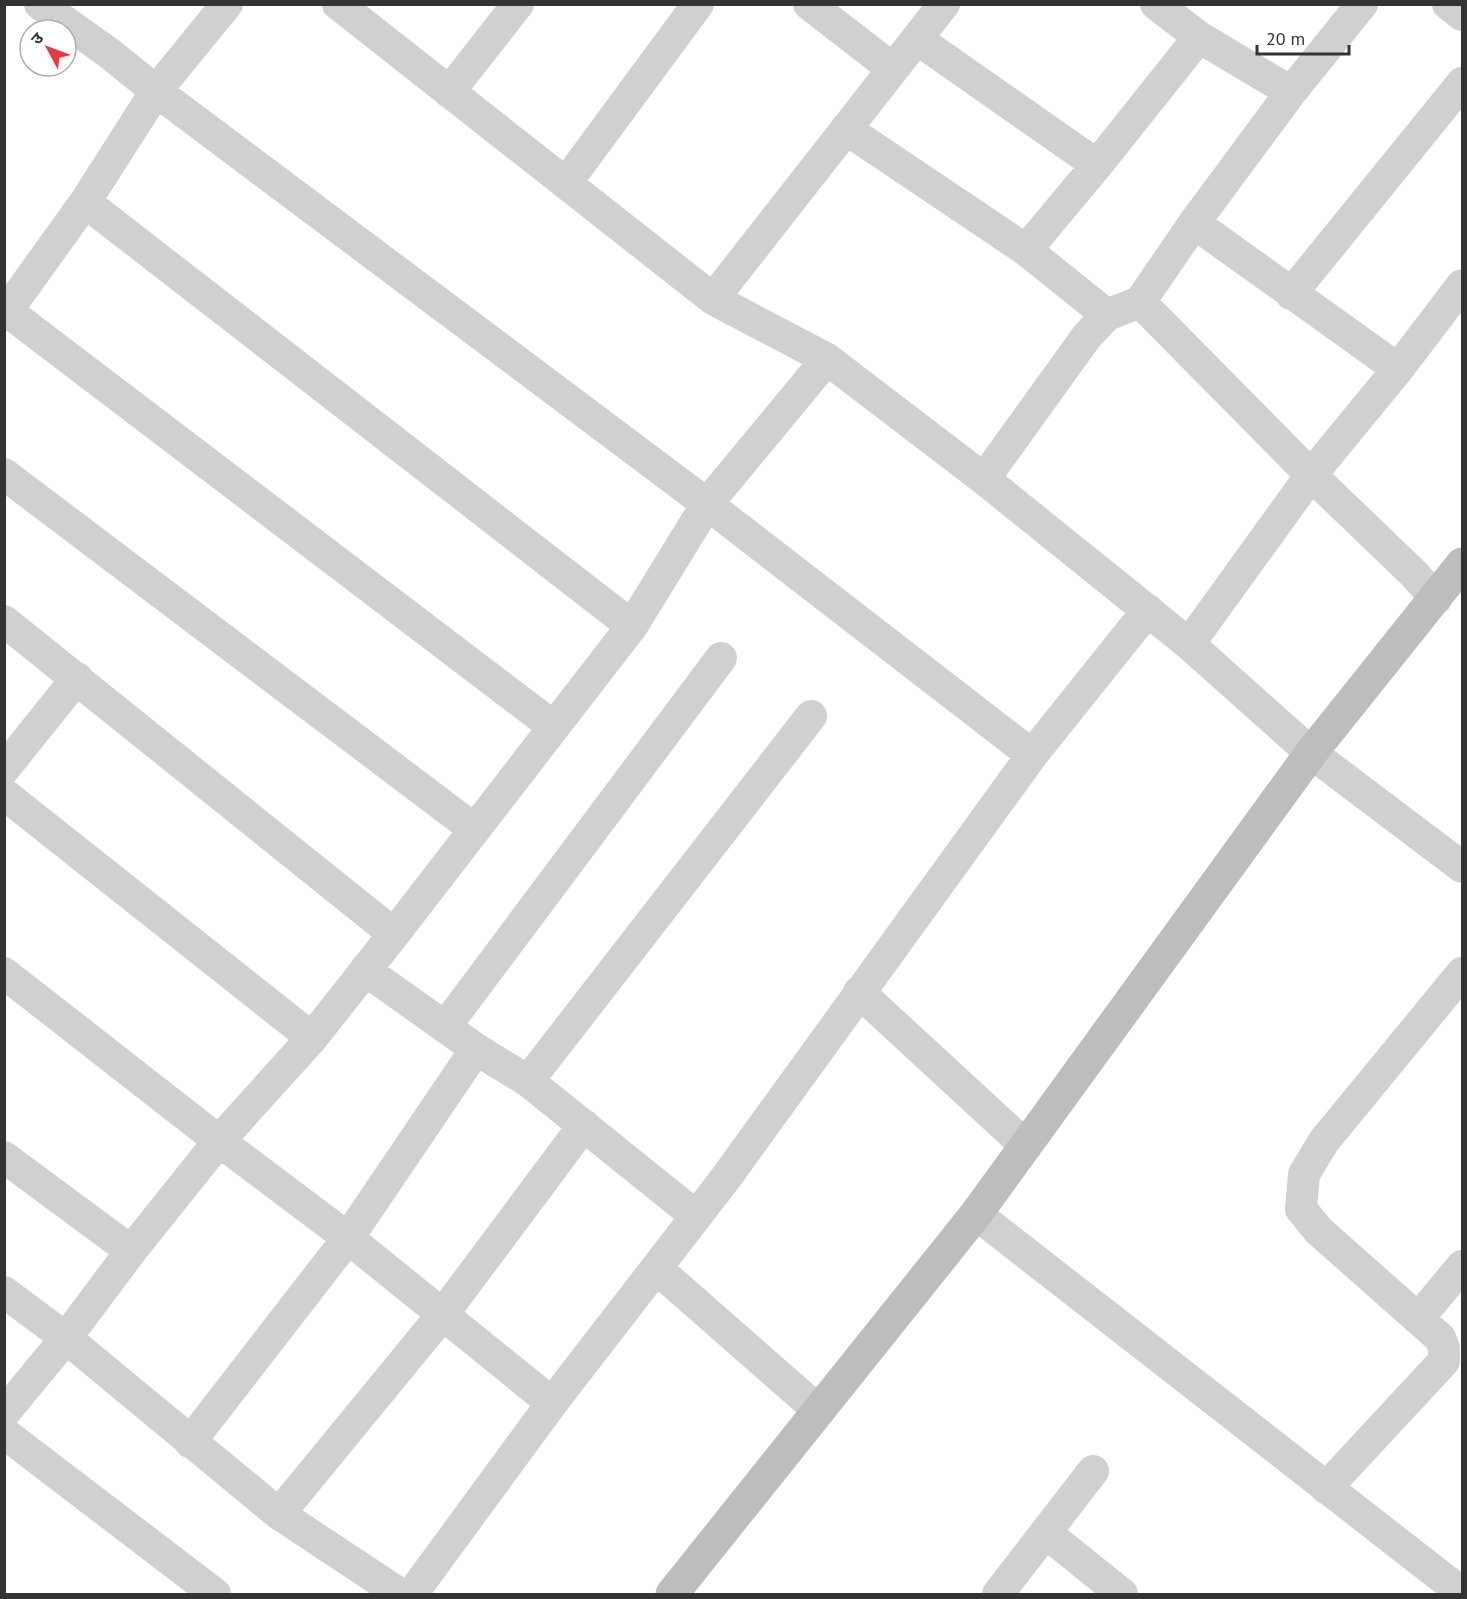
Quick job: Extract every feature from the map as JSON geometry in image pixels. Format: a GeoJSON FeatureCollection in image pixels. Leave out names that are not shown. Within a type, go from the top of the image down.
{"type":"FeatureCollection","features":[{"type":"Feature","properties":{"kind":"street"},"geometry":{"type":"LineString","coordinates":[[40,4],[109,53],[156,91],[707,504],[1032,755]]}},
{"type":"Feature","properties":{"kind":"street"},"geometry":{"type":"LineString","coordinates":[[227,4],[156,91],[85,202],[6,313],[554,727]]}},
{"type":"Feature","properties":{"kind":"street"},"geometry":{"type":"LineString","coordinates":[[338,4],[713,299],[826,359],[984,479],[1189,644],[1311,753],[1462,867]]}},
{"type":"Feature","properties":{"kind":"street"},"geometry":{"type":"LineString","coordinates":[[449,92],[518,4]]}},
{"type":"Feature","properties":{"kind":"street"},"geometry":{"type":"LineString","coordinates":[[566,183],[698,4]]}},
{"type":"Feature","properties":{"kind":"street"},"geometry":{"type":"LineString","coordinates":[[809,4],[893,69]]}},
{"type":"Feature","properties":{"kind":"street"},"geometry":{"type":"LineString","coordinates":[[713,299],[944,4]]}},
{"type":"Feature","properties":{"kind":"street"},"geometry":{"type":"LineString","coordinates":[[1156,4],[1199,37],[1291,92]]}},
{"type":"Feature","properties":{"kind":"street"},"geometry":{"type":"LineString","coordinates":[[984,479],[1087,336],[1107,315],[1140,302],[1194,223],[1291,92],[1362,4]]}},
{"type":"Feature","properties":{"kind":"street"},"geometry":{"type":"LineString","coordinates":[[1448,4],[1462,15]]}},
{"type":"Feature","properties":{"kind":"street"},"geometry":{"type":"LineString","coordinates":[[1026,250],[1199,37]]}},
{"type":"Feature","properties":{"kind":"street"},"geometry":{"type":"LineString","coordinates":[[917,39],[1097,165]]}},
{"type":"Feature","properties":{"kind":"street"},"geometry":{"type":"LineString","coordinates":[[1291,294],[1462,83]]}},
{"type":"Feature","properties":{"kind":"street"},"geometry":{"type":"LineString","coordinates":[[846,129],[1026,250],[1107,315]]}},
{"type":"Feature","properties":{"kind":"street"},"geometry":{"type":"LineString","coordinates":[[85,202],[632,626]]}},
{"type":"Feature","properties":{"kind":"street"},"geometry":{"type":"LineString","coordinates":[[1194,223],[1398,369]]}},
{"type":"Feature","properties":{"kind":"street"},"geometry":{"type":"LineString","coordinates":[[1189,644],[1311,475],[1398,369],[1462,285]]}},
{"type":"Feature","properties":{"kind":"street"},"geometry":{"type":"LineString","coordinates":[[1140,302],[1311,475],[1414,574],[1436,599]]}},
{"type":"Feature","properties":{"kind":"street"},"geometry":{"type":"LineString","coordinates":[[4,1413],[66,1338],[131,1251],[219,1141],[312,1038],[394,934],[632,626],[707,504],[826,359]]}},
{"type":"Feature","properties":{"kind":"street"},"geometry":{"type":"LineString","coordinates":[[4,474],[474,829]]}},
{"type":"Feature","properties":{"kind":"street"},"geometry":{"type":"LineString","coordinates":[[672,1594],[976,1214],[1311,753],[1462,564]]}},
{"type":"Feature","properties":{"kind":"street"},"geometry":{"type":"LineString","coordinates":[[412,1594],[552,1403],[725,1179],[1032,755],[1148,610]]}},
{"type":"Feature","properties":{"kind":"street"},"geometry":{"type":"LineString","coordinates":[[4,621],[394,934]]}},
{"type":"Feature","properties":{"kind":"street"},"geometry":{"type":"LineString","coordinates":[[445,1027],[721,658]]}},
{"type":"Feature","properties":{"kind":"street"},"geometry":{"type":"LineString","coordinates":[[4,769],[77,678]]}},
{"type":"Feature","properties":{"kind":"street"},"geometry":{"type":"LineString","coordinates":[[528,1081],[811,716]]}},
{"type":"Feature","properties":{"kind":"street"},"geometry":{"type":"LineString","coordinates":[[4,794],[312,1038]]}},
{"type":"Feature","properties":{"kind":"street"},"geometry":{"type":"LineString","coordinates":[[365,970],[476,1049],[528,1081],[696,1216]]}},
{"type":"Feature","properties":{"kind":"street"},"geometry":{"type":"LineString","coordinates":[[1326,1488],[1444,1361],[1444,1348],[1440,1338],[1319,1231],[1301,1209],[1304,1174],[1324,1141],[1462,973]]}},
{"type":"Feature","properties":{"kind":"street"},"geometry":{"type":"LineString","coordinates":[[4,974],[348,1238],[552,1403]]}},
{"type":"Feature","properties":{"kind":"street"},"geometry":{"type":"LineString","coordinates":[[859,992],[1026,1146]]}},
{"type":"Feature","properties":{"kind":"street"},"geometry":{"type":"LineString","coordinates":[[190,1442],[348,1238],[476,1049]]}},
{"type":"Feature","properties":{"kind":"street"},"geometry":{"type":"LineString","coordinates":[[279,1514],[443,1314],[584,1125]]}},
{"type":"Feature","properties":{"kind":"street"},"geometry":{"type":"LineString","coordinates":[[4,1157],[131,1251]]}},
{"type":"Feature","properties":{"kind":"street"},"geometry":{"type":"LineString","coordinates":[[976,1214],[1326,1488],[1454,1584]]}},
{"type":"Feature","properties":{"kind":"street"},"geometry":{"type":"LineString","coordinates":[[1418,1320],[1462,1266]]}},
{"type":"Feature","properties":{"kind":"street"},"geometry":{"type":"LineString","coordinates":[[656,1268],[819,1411]]}},
{"type":"Feature","properties":{"kind":"street"},"geometry":{"type":"LineString","coordinates":[[4,1292],[66,1338],[279,1514],[400,1594]]}},
{"type":"Feature","properties":{"kind":"street"},"geometry":{"type":"LineString","coordinates":[[4,1433],[215,1594]]}},
{"type":"Feature","properties":{"kind":"street"},"geometry":{"type":"LineString","coordinates":[[998,1594],[1093,1471]]}},
{"type":"Feature","properties":{"kind":"street"},"geometry":{"type":"LineString","coordinates":[[1046,1533],[1122,1594]]}}]}
